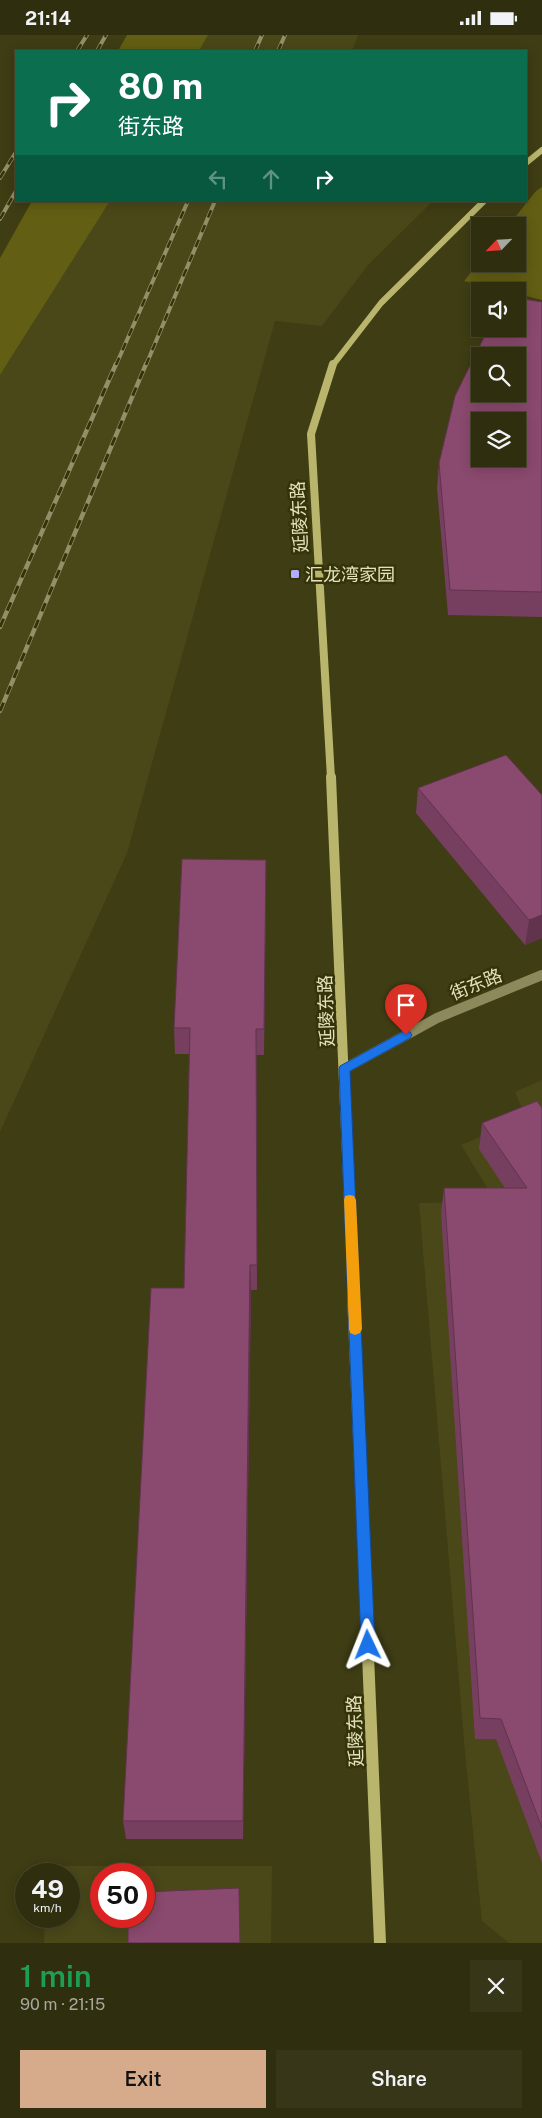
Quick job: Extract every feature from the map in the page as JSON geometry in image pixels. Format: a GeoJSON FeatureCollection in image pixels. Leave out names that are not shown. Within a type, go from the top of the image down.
{"type":"FeatureCollection","features":[{"type":"Feature","properties":{"kind":"main road"},"geometry":{"type":"LineString","coordinates":[[527,162],[542,150]]}},
{"type":"Feature","properties":{"kind":"main road","name":"延陵东路"},"geometry":{"type":"LineString","coordinates":[[380,1943],[334,825],[311,434],[334,362],[381,303],[483,202]]}},
{"type":"Feature","properties":{"kind":"street","name":"街东路"},"geometry":{"type":"LineString","coordinates":[[344,1069],[437,1018],[542,975]]}},
{"type":"Feature","properties":{"kind":"shaded area"},"geometry":{"type":"Polygon","coordinates":[[[127,35],[208,35],[200,50],[119,50],[127,35]]]}},
{"type":"Feature","properties":{"kind":"shaded area"},"geometry":{"type":"Polygon","coordinates":[[[208,35],[358,35],[352,50],[200,50],[208,35]]]}},
{"type":"Feature","properties":{"kind":"shaded area"},"geometry":{"type":"Polygon","coordinates":[[[542,187],[542,300],[526,296],[526,282],[471,283],[464,281],[471,272],[526,273],[526,217],[515,217],[536,191],[542,187]]]}},
{"type":"Feature","properties":{"kind":"shaded area"},"geometry":{"type":"Polygon","coordinates":[[[31,202],[109,202],[0,375],[0,258],[31,202]]]}},
{"type":"Feature","properties":{"kind":"shaded area"},"geometry":{"type":"Polygon","coordinates":[[[109,202],[432,202],[368,265],[322,326],[275,321],[127,853],[0,1132],[0,375],[109,202]]]}},
{"type":"Feature","properties":{"kind":"shaded area"},"geometry":{"type":"Polygon","coordinates":[[[542,1080],[542,1943],[509,1943],[482,1921],[465,1752],[419,1203],[496,1202],[461,1145],[526,1118],[515,1092],[542,1080]]]}},
{"type":"Feature","properties":{"kind":"shaded area"},"geometry":{"type":"Polygon","coordinates":[[[80,1866],[90,1866],[90,1928],[155,1928],[155,1866],[272,1866],[271,1943],[44,1943],[45,1928],[80,1928],[80,1866]]]}},
{"type":"Feature","properties":{"kind":"building"},"geometry":{"type":"Polygon","coordinates":[[[526,299],[542,302],[542,592],[450,590],[439,463],[455,396],[471,364],[471,402],[526,402],[526,347],[479,347],[484,337],[526,337],[526,299]]]}},
{"type":"Feature","properties":{"kind":"building"},"geometry":{"type":"Polygon","coordinates":[[[506,755],[542,795],[542,915],[529,920],[418,788],[506,755]]]}},
{"type":"Feature","properties":{"kind":"building"},"geometry":{"type":"Polygon","coordinates":[[[182,859],[266,860],[264,1029],[256,1029],[257,1265],[250,1265],[243,1821],[123,1821],[151,1288],[184,1288],[190,1028],[174,1028],[182,859]]]}},
{"type":"Feature","properties":{"kind":"building"},"geometry":{"type":"Polygon","coordinates":[[[537,1101],[542,1108],[542,1828],[501,1719],[480,1718],[444,1188],[527,1188],[482,1123],[537,1101]]]}},
{"type":"Feature","properties":{"kind":"building"},"geometry":{"type":"Polygon","coordinates":[[[239,1888],[240,1943],[128,1943],[128,1928],[155,1928],[155,1892],[239,1888]]]}},
{"type":"Feature","properties":{"kind":"railway"},"geometry":{"type":"LineString","coordinates":[[78,50],[87,35]]}},
{"type":"Feature","properties":{"kind":"railway"},"geometry":{"type":"LineString","coordinates":[[98,50],[106,35]]}},
{"type":"Feature","properties":{"kind":"railway"},"geometry":{"type":"LineString","coordinates":[[255,50],[262,35]]}},
{"type":"Feature","properties":{"kind":"railway"},"geometry":{"type":"LineString","coordinates":[[278,50],[285,35]]}},
{"type":"Feature","properties":{"kind":"railway"},"geometry":{"type":"LineString","coordinates":[[0,178],[15,154]]}},
{"type":"Feature","properties":{"kind":"railway"},"geometry":{"type":"LineString","coordinates":[[0,219],[15,193]]}},
{"type":"Feature","properties":{"kind":"railway"},"geometry":{"type":"LineString","coordinates":[[116,365],[188,202]]}},
{"type":"Feature","properties":{"kind":"railway"},"geometry":{"type":"LineString","coordinates":[[146,365],[215,202]]}},
{"type":"Feature","properties":{"kind":"railway"},"geometry":{"type":"LineString","coordinates":[[0,627],[116,364]]}},
{"type":"Feature","properties":{"kind":"railway"},"geometry":{"type":"LineString","coordinates":[[0,711],[146,364]]}},
{"type":"Feature","properties":{"kind":"slow traffic"},"geometry":{"type":"LineString","coordinates":[[350,1200],[355,1329]]}},
{"type":"Feature","properties":{"kind":"place","name":"汇龙湾家园"},"geometry":{"type":"Point","coordinates":[295,574]}},
{"type":"Feature","properties":{"kind":"route"},"geometry":{"type":"LineString","coordinates":[[368,1645],[344,1069],[406,1035]]}}]}
